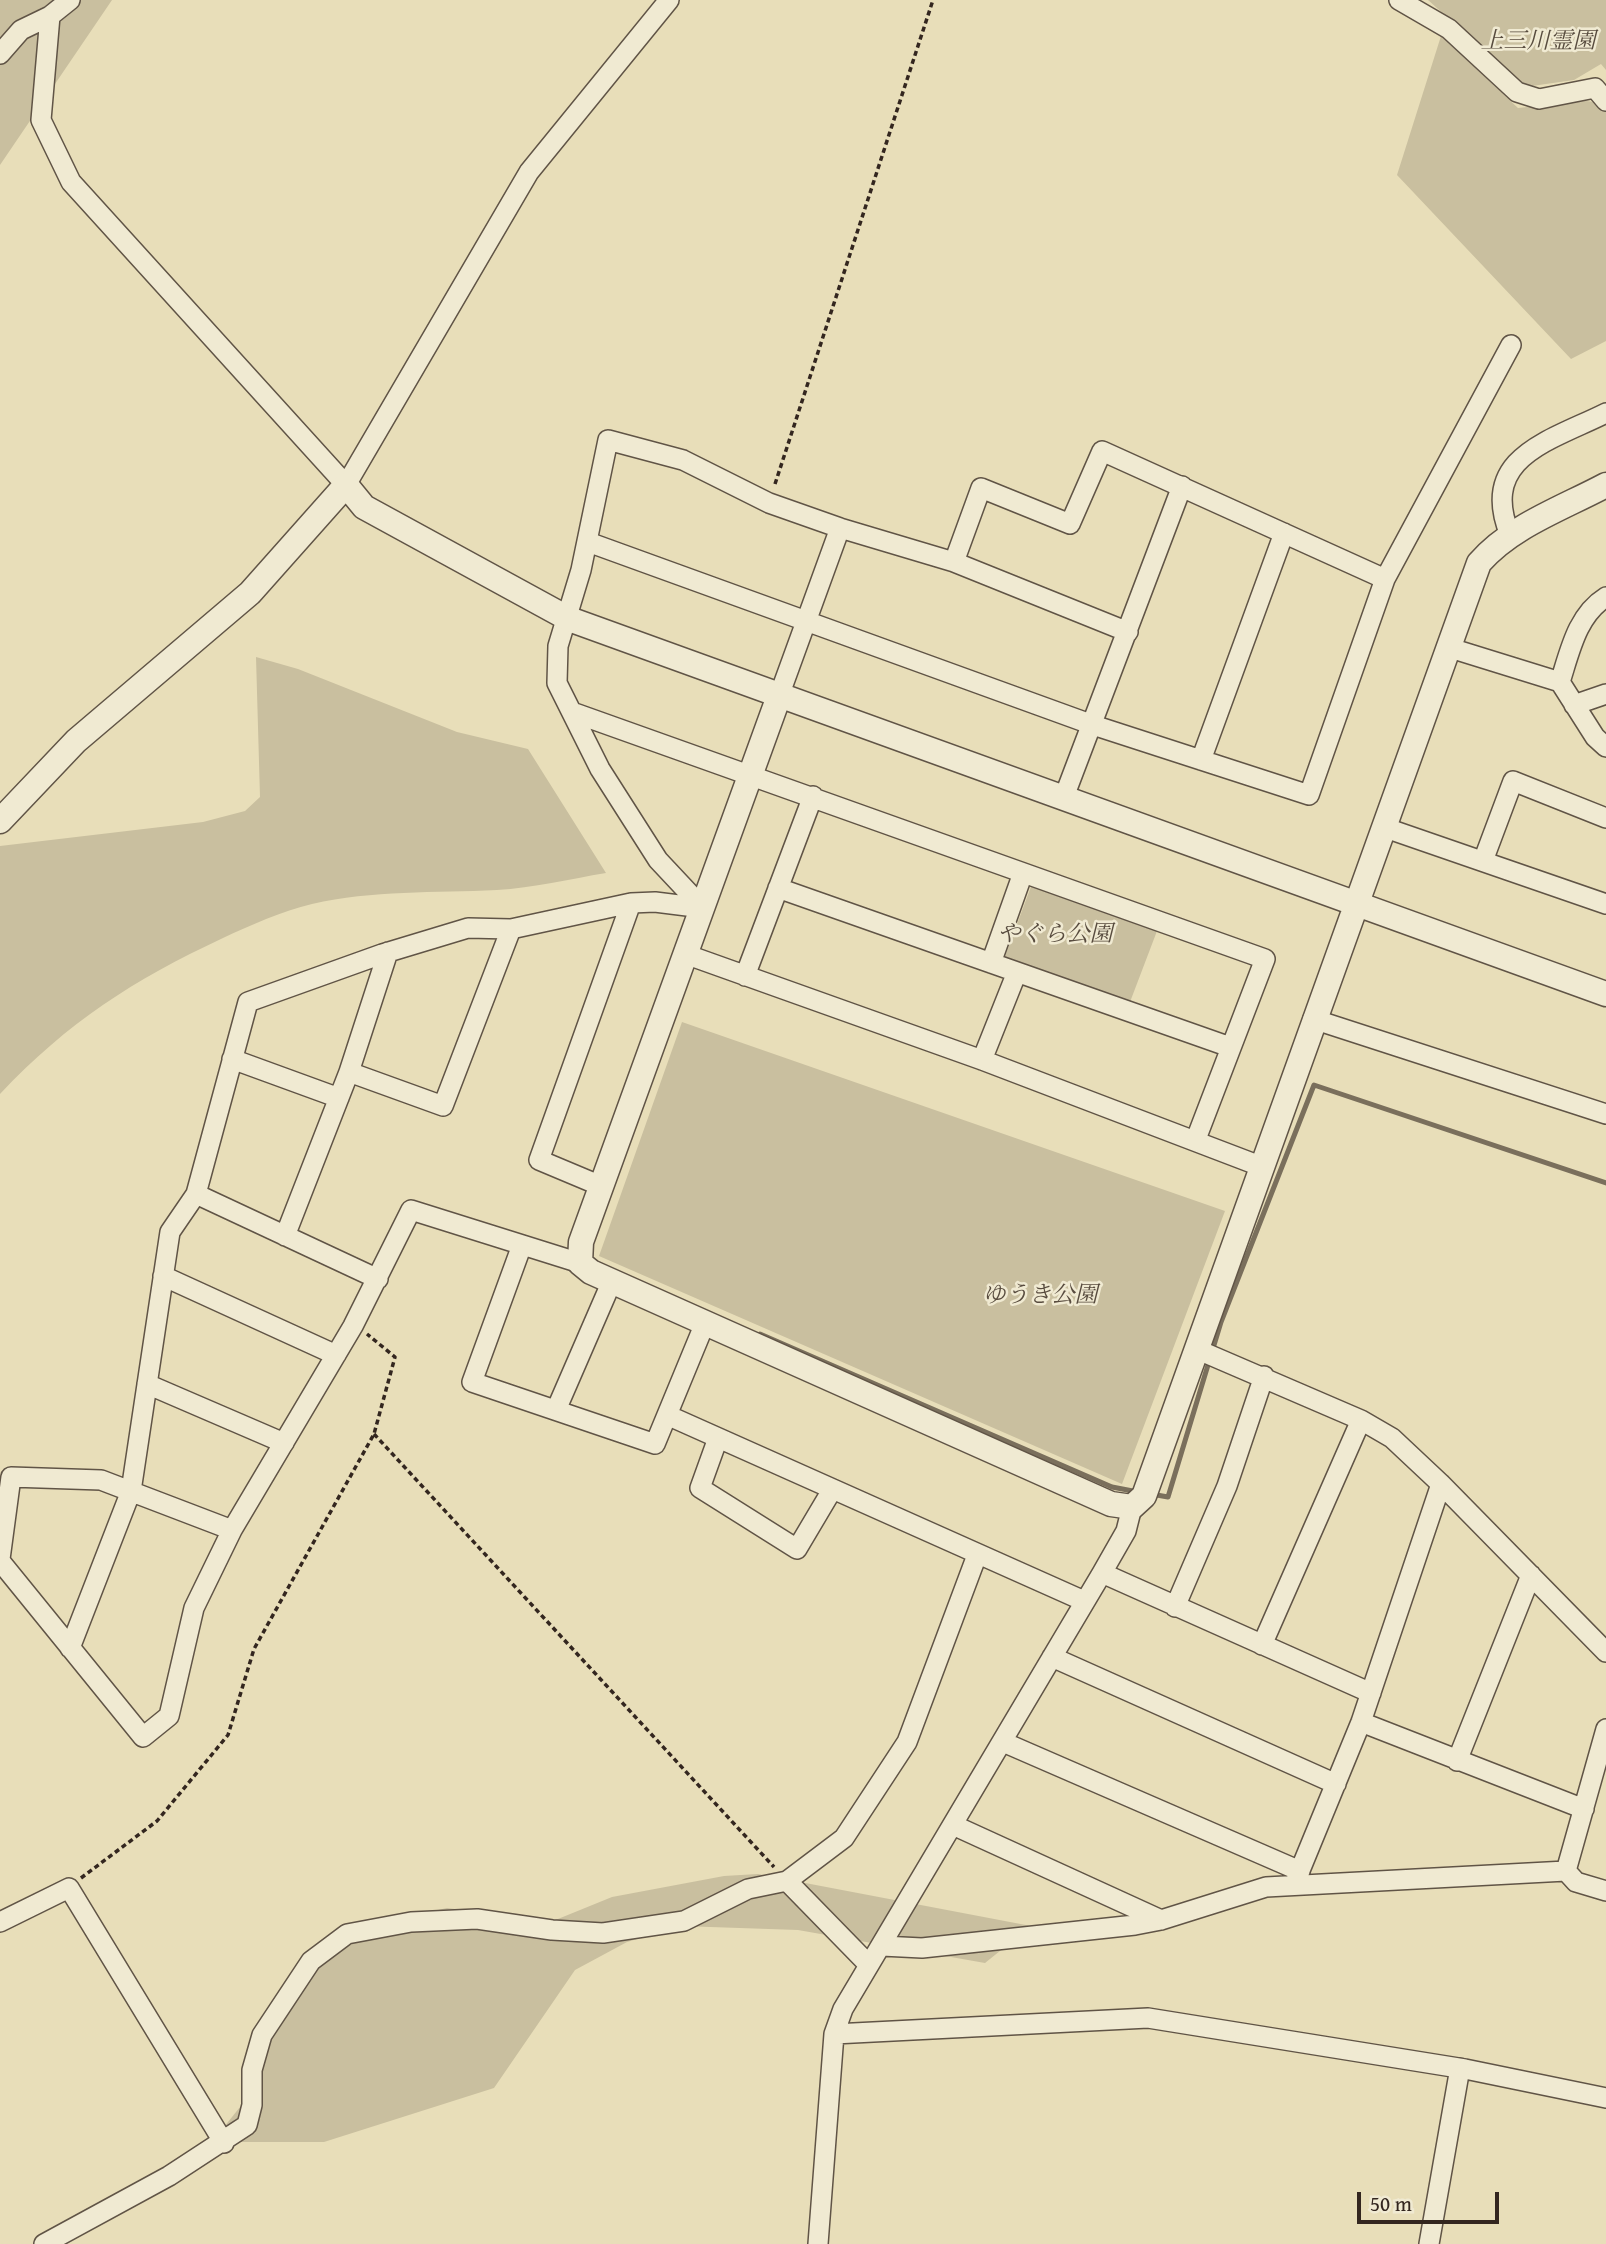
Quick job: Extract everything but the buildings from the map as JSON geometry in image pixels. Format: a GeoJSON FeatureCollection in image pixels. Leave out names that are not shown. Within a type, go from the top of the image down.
{"type":"FeatureCollection","features":[{"type":"Feature","properties":{"kind":"street"},"geometry":{"type":"LineString","coordinates":[[0,54],[21,30],[50,16],[70,0]]}},
{"type":"Feature","properties":{"kind":"street"},"geometry":{"type":"LineString","coordinates":[[0,821],[76,741],[250,593],[346,485],[528,172],[669,0]]}},
{"type":"Feature","properties":{"kind":"street"},"geometry":{"type":"LineString","coordinates":[[1399,0],[1449,29],[1517,92],[1539,99],[1595,88],[1606,101]]}},
{"type":"Feature","properties":{"kind":"street"},"geometry":{"type":"LineString","coordinates":[[50,16],[41,120],[71,183],[364,507],[569,619],[1606,994]]}},
{"type":"Feature","properties":{"kind":"street"},"geometry":{"type":"LineString","coordinates":[[588,542],[1093,725],[1309,795],[1385,579],[1511,345]]}},
{"type":"Feature","properties":{"kind":"street"},"geometry":{"type":"LineString","coordinates":[[1510,535],[1502,514],[1500,497],[1507,473],[1521,457],[1606,413]]}},
{"type":"Feature","properties":{"kind":"street"},"geometry":{"type":"LineString","coordinates":[[703,908],[658,860],[600,769],[557,683],[558,646],[569,619],[588,542],[608,440],[683,460],[769,503],[840,528],[954,562],[1128,632]]}},
{"type":"Feature","properties":{"kind":"street"},"geometry":{"type":"LineString","coordinates":[[954,562],[981,488],[1070,524],[1102,451],[1385,579]]}},
{"type":"Feature","properties":{"kind":"street"},"geometry":{"type":"LineString","coordinates":[[818,2244],[834,2034],[843,2009],[1102,1573],[1126,1531],[1132,1507],[1144,1496],[1313,1019],[1479,563],[1492,548],[1510,535],[1606,485]]}},
{"type":"Feature","properties":{"kind":"street"},"geometry":{"type":"LineString","coordinates":[[1065,797],[1182,486]]}},
{"type":"Feature","properties":{"kind":"street"},"geometry":{"type":"LineString","coordinates":[[580,1263],[581,1242],[840,528]]}},
{"type":"Feature","properties":{"kind":"street"},"geometry":{"type":"LineString","coordinates":[[1201,760],[1284,533]]}},
{"type":"Feature","properties":{"kind":"street"},"geometry":{"type":"LineString","coordinates":[[1560,682],[1575,635],[1593,605],[1606,597]]}},
{"type":"Feature","properties":{"kind":"street"},"geometry":{"type":"LineString","coordinates":[[1447,647],[1560,682],[1595,737],[1606,747]]}},
{"type":"Feature","properties":{"kind":"street"},"geometry":{"type":"LineString","coordinates":[[1574,705],[1606,694]]}},
{"type":"Feature","properties":{"kind":"street"},"geometry":{"type":"LineString","coordinates":[[572,712],[1265,959],[1196,1139]]}},
{"type":"Feature","properties":{"kind":"street"},"geometry":{"type":"LineString","coordinates":[[1483,861],[1513,781],[1606,818]]}},
{"type":"Feature","properties":{"kind":"street"},"geometry":{"type":"LineString","coordinates":[[745,976],[813,796]]}},
{"type":"Feature","properties":{"kind":"street"},"geometry":{"type":"LineString","coordinates":[[1383,827],[1606,904]]}},
{"type":"Feature","properties":{"kind":"street"},"geometry":{"type":"LineString","coordinates":[[991,963],[1023,873]]}},
{"type":"Feature","properties":{"kind":"street"},"geometry":{"type":"LineString","coordinates":[[778,888],[1230,1047]]}},
{"type":"Feature","properties":{"kind":"street"},"geometry":{"type":"LineString","coordinates":[[70,1648],[131,1490],[170,1232],[196,1194],[248,1002],[388,952],[468,928],[511,929],[631,903],[654,902],[703,908]]}},
{"type":"Feature","properties":{"kind":"street"},"geometry":{"type":"LineString","coordinates":[[601,1186],[539,1160],[631,903]]}},
{"type":"Feature","properties":{"kind":"street"},"geometry":{"type":"LineString","coordinates":[[349,1072],[443,1106],[511,929]]}},
{"type":"Feature","properties":{"kind":"street"},"geometry":{"type":"LineString","coordinates":[[285,1236],[349,1072],[388,952]]}},
{"type":"Feature","properties":{"kind":"street"},"geometry":{"type":"LineString","coordinates":[[685,954],[982,1060],[1196,1139],[1261,1166]]}},
{"type":"Feature","properties":{"kind":"street"},"geometry":{"type":"LineString","coordinates":[[982,1060],[1017,972]]}},
{"type":"Feature","properties":{"kind":"street"},"geometry":{"type":"LineString","coordinates":[[1313,1019],[1606,1114]]}},
{"type":"Feature","properties":{"kind":"street"},"geometry":{"type":"LineString","coordinates":[[232,1059],[339,1098]]}},
{"type":"Feature","properties":{"kind":"street"},"geometry":{"type":"LineString","coordinates":[[196,1194],[378,1279]]}},
{"type":"Feature","properties":{"kind":"street"},"geometry":{"type":"LineString","coordinates":[[232,1530],[101,1480],[11,1477],[0,1560],[143,1737],[169,1716],[194,1608],[232,1530],[354,1325],[411,1210],[580,1263],[591,1272],[1111,1504],[1132,1507]]}},
{"type":"Feature","properties":{"kind":"street"},"geometry":{"type":"LineString","coordinates":[[522,1245],[472,1382],[655,1444],[705,1323]]}},
{"type":"Feature","properties":{"kind":"street"},"geometry":{"type":"LineString","coordinates":[[163,1276],[336,1355]]}},
{"type":"Feature","properties":{"kind":"street"},"geometry":{"type":"LineString","coordinates":[[556,1410],[612,1281]]}},
{"type":"Feature","properties":{"kind":"street"},"geometry":{"type":"LineString","coordinates":[[1196,1349],[1361,1420],[1392,1438],[1441,1484],[1606,1653]]}},
{"type":"Feature","properties":{"kind":"street"},"geometry":{"type":"LineString","coordinates":[[1175,1607],[1227,1486],[1264,1376]]}},
{"type":"Feature","properties":{"kind":"street"},"geometry":{"type":"LineString","coordinates":[[147,1384],[284,1443]]}},
{"type":"Feature","properties":{"kind":"street"},"geometry":{"type":"LineString","coordinates":[[667,1415],[1084,1601]]}},
{"type":"Feature","properties":{"kind":"street"},"geometry":{"type":"LineString","coordinates":[[1262,1644],[1361,1420]]}},
{"type":"Feature","properties":{"kind":"street"},"geometry":{"type":"LineString","coordinates":[[718,1438],[700,1488],[797,1549],[832,1490]]}},
{"type":"Feature","properties":{"kind":"street"},"geometry":{"type":"LineString","coordinates":[[1297,1878],[1361,1722],[1441,1484]]}},
{"type":"Feature","properties":{"kind":"street"},"geometry":{"type":"LineString","coordinates":[[44,2244],[224,2143],[247,2125],[252,2105],[252,2070],[262,2035],[310,1961],[347,1934],[411,1922],[477,1919],[552,1930],[603,1933],[684,1921],[748,1889],[787,1881],[844,1838],[907,1742],[977,1555]]}},
{"type":"Feature","properties":{"kind":"street"},"geometry":{"type":"LineString","coordinates":[[1102,1573],[1371,1693]]}},
{"type":"Feature","properties":{"kind":"street"},"geometry":{"type":"LineString","coordinates":[[1457,1761],[1531,1575]]}},
{"type":"Feature","properties":{"kind":"street"},"geometry":{"type":"LineString","coordinates":[[1052,1657],[1336,1784]]}},
{"type":"Feature","properties":{"kind":"street"},"geometry":{"type":"LineString","coordinates":[[1361,1722],[1584,1809]]}},
{"type":"Feature","properties":{"kind":"street"},"geometry":{"type":"LineString","coordinates":[[1566,1871],[1606,1729]]}},
{"type":"Feature","properties":{"kind":"street"},"geometry":{"type":"LineString","coordinates":[[1003,1742],[1297,1878]]}},
{"type":"Feature","properties":{"kind":"street"},"geometry":{"type":"LineString","coordinates":[[953,1825],[1161,1920]]}},
{"type":"Feature","properties":{"kind":"street"},"geometry":{"type":"LineString","coordinates":[[882,1946],[922,1948],[1161,1920],[1297,1878],[1566,1871],[1576,1882],[1606,1891]]}},
{"type":"Feature","properties":{"kind":"street"},"geometry":{"type":"LineString","coordinates":[[787,1881],[869,1965]]}},
{"type":"Feature","properties":{"kind":"street"},"geometry":{"type":"LineString","coordinates":[[0,1922],[69,1888],[224,2143]]}},
{"type":"Feature","properties":{"kind":"street"},"geometry":{"type":"LineString","coordinates":[[834,2034],[1148,2018],[1460,2068],[1606,2098]]}},
{"type":"Feature","properties":{"kind":"street"},"geometry":{"type":"LineString","coordinates":[[1429,2244],[1460,2068]]}},
{"type":"Feature","properties":{"kind":"path"},"geometry":{"type":"LineString","coordinates":[[769,503],[933,0]]}},
{"type":"Feature","properties":{"kind":"path"},"geometry":{"type":"LineString","coordinates":[[69,1888],[157,1821],[228,1735],[254,1649],[374,1434],[395,1357],[354,1325]]}},
{"type":"Feature","properties":{"kind":"path"},"geometry":{"type":"LineString","coordinates":[[374,1434],[787,1881]]}},
{"type":"Feature","properties":{"kind":"green space"},"geometry":{"type":"Polygon","coordinates":[[[0,0],[112,0],[0,165],[0,0]]]}},
{"type":"Feature","properties":{"kind":"green space","name":"上三川霊園"},"geometry":{"type":"Polygon","coordinates":[[[1428,0],[1606,0],[1606,70],[1601,64],[1574,80],[1525,87],[1428,0]]]}},
{"type":"Feature","properties":{"kind":"green space"},"geometry":{"type":"Polygon","coordinates":[[[1441,36],[1518,108],[1586,101],[1606,103],[1606,341],[1571,359],[1397,175],[1441,36]]]}},
{"type":"Feature","properties":{"kind":"green space"},"geometry":{"type":"Polygon","coordinates":[[[256,657],[298,669],[457,732],[528,749],[606,873],[511,889],[358,896],[312,904],[278,914],[190,954],[103,1005],[51,1045],[0,1094],[0,846],[203,822],[245,811],[260,797],[256,657]]]}},
{"type":"Feature","properties":{"kind":"green space","name":"やぐら公園"},"geometry":{"type":"Polygon","coordinates":[[[1032,884],[1157,931],[1130,1002],[1004,959],[1032,884]]]}},
{"type":"Feature","properties":{"kind":"green space","name":"ゆうき公園"},"geometry":{"type":"Polygon","coordinates":[[[682,1022],[1225,1211],[1122,1484],[599,1256],[682,1022]]]}},
{"type":"Feature","properties":{"kind":"green space"},"geometry":{"type":"Polygon","coordinates":[[[758,1874],[1031,1926],[985,1963],[798,1930],[681,1926],[627,1942],[575,1970],[494,2088],[324,2142],[212,2142],[244,2102],[263,2063],[293,1979],[343,1944],[387,1921],[447,1908],[553,1921],[612,1897],[724,1876],[758,1874]]]}},
{"type":"Feature","properties":{"kind":"waterway"},"geometry":{"type":"LineString","coordinates":[[1151,1494],[1168,1497],[1221,1322],[1314,1085],[1606,1183]]}},
{"type":"Feature","properties":{"kind":"waterway"},"geometry":{"type":"LineString","coordinates":[[760,1334],[1112,1487],[1138,1492]]}}]}
